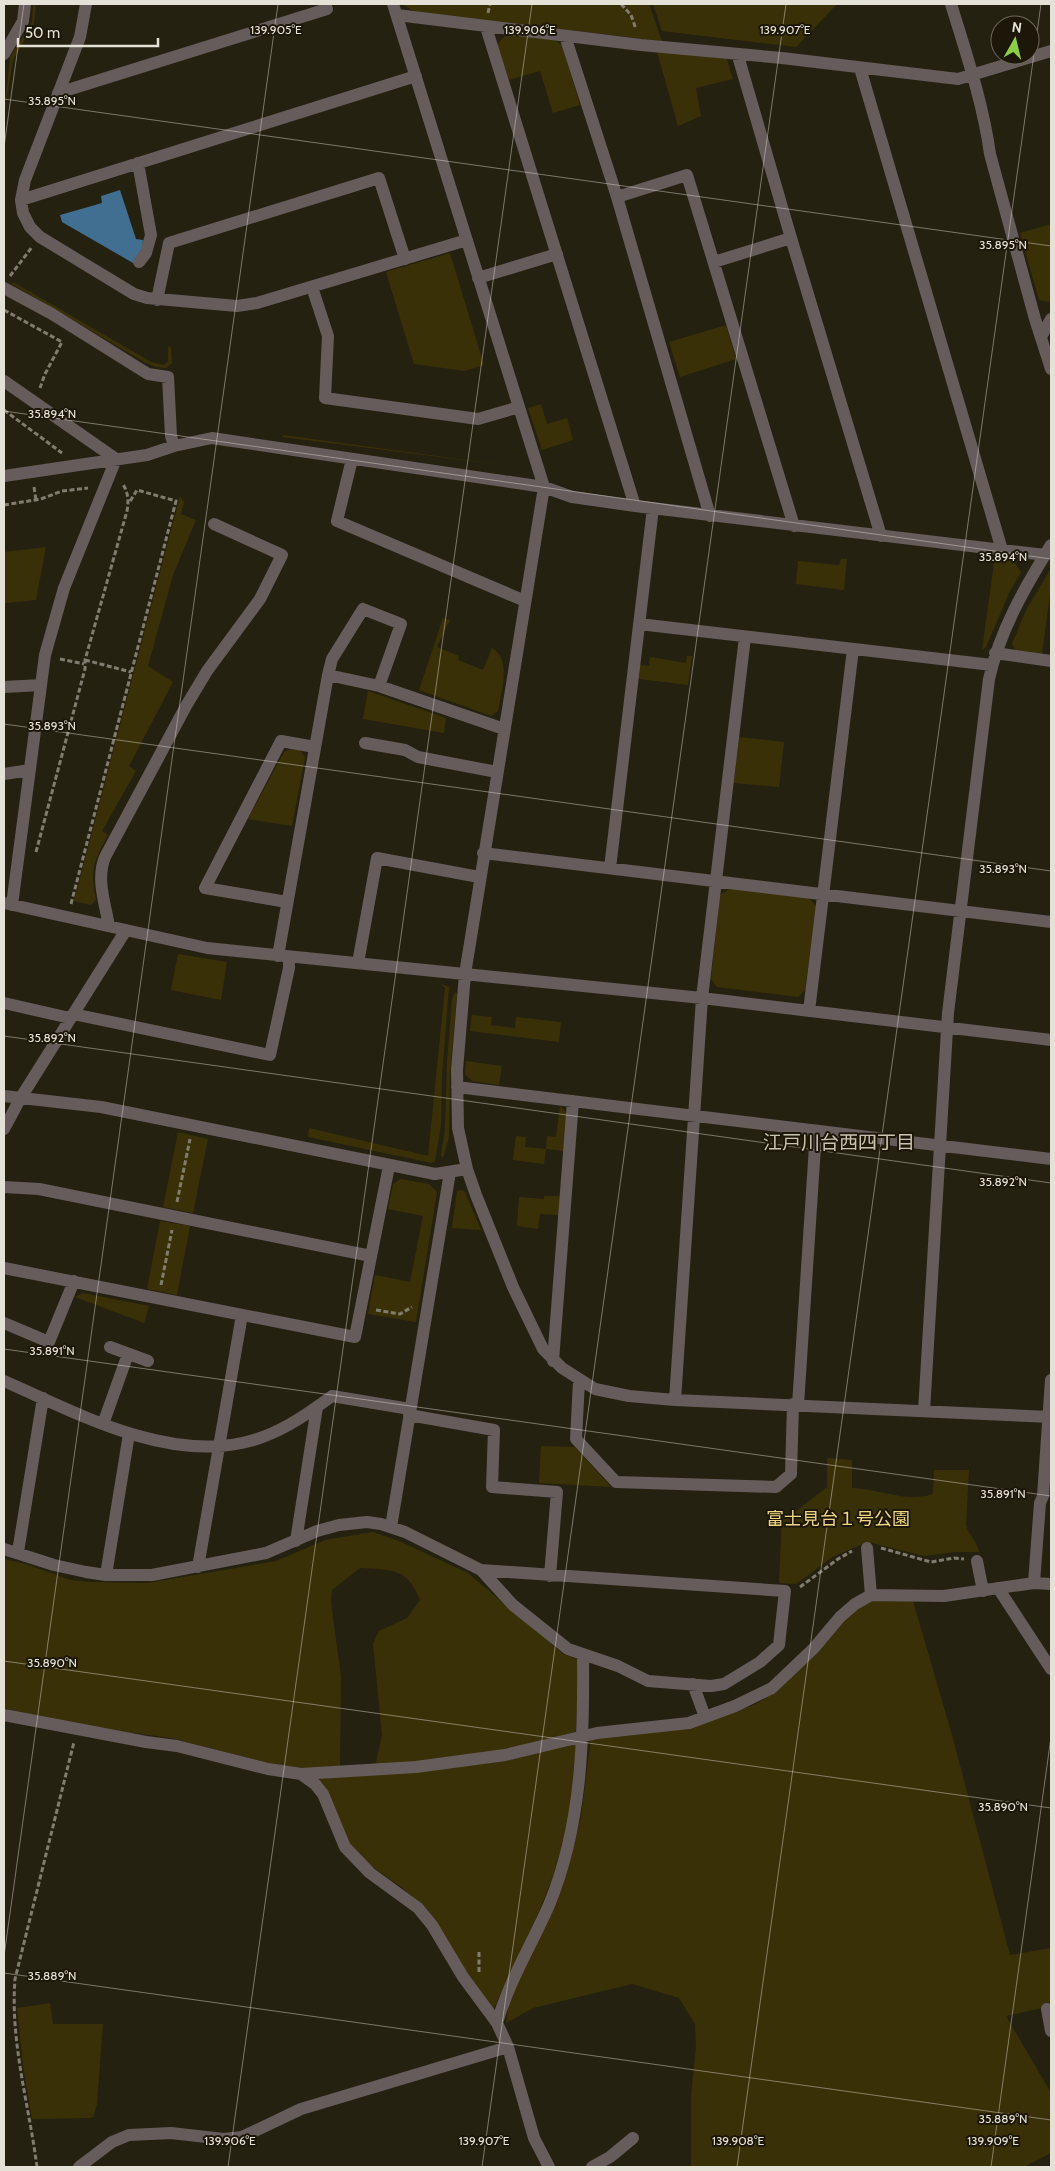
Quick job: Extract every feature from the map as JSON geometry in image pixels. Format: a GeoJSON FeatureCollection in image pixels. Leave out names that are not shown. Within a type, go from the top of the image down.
{"type":"FeatureCollection","features":[{"type":"Feature","properties":{"kind":"street"},"geometry":{"type":"LineString","coordinates":[[4,54],[23,21],[25,4]]}},
{"type":"Feature","properties":{"kind":"street"},"geometry":{"type":"LineString","coordinates":[[86,4],[80,37],[25,180],[21,200],[23,213],[30,227],[40,237],[134,294],[157,300],[237,306],[257,303],[467,240]]}},
{"type":"Feature","properties":{"kind":"street"},"geometry":{"type":"LineString","coordinates":[[58,93],[327,9],[325,4]]}},
{"type":"Feature","properties":{"kind":"street"},"geometry":{"type":"LineString","coordinates":[[951,4],[972,74],[990,154],[1035,319],[1042,335],[1051,369]]}},
{"type":"Feature","properties":{"kind":"street"},"geometry":{"type":"LineString","coordinates":[[1050,1417],[675,1400],[605,1392],[579,1381],[553,1361],[543,1349],[523,1310],[467,1169],[458,1128],[457,1087],[465,974],[483,853],[544,487],[395,10],[486,27],[738,56],[782,58],[958,79],[1051,51]]}},
{"type":"Feature","properties":{"kind":"street"},"geometry":{"type":"LineString","coordinates":[[486,27],[635,506]]}},
{"type":"Feature","properties":{"kind":"street"},"geometry":{"type":"LineString","coordinates":[[565,36],[618,197],[710,516]]}},
{"type":"Feature","properties":{"kind":"street"},"geometry":{"type":"LineString","coordinates":[[738,56],[881,536]]}},
{"type":"Feature","properties":{"kind":"street"},"geometry":{"type":"LineString","coordinates":[[860,68],[1002,550]]}},
{"type":"Feature","properties":{"kind":"street"},"geometry":{"type":"LineString","coordinates":[[21,200],[416,76]]}},
{"type":"Feature","properties":{"kind":"street"},"geometry":{"type":"LineString","coordinates":[[138,163],[150,235],[146,253],[139,262]]}},
{"type":"Feature","properties":{"kind":"street"},"geometry":{"type":"LineString","coordinates":[[618,197],[687,175],[794,526]]}},
{"type":"Feature","properties":{"kind":"street"},"geometry":{"type":"LineString","coordinates":[[157,300],[169,242],[379,178],[405,259]]}},
{"type":"Feature","properties":{"kind":"street"},"geometry":{"type":"LineString","coordinates":[[714,262],[791,238]]}},
{"type":"Feature","properties":{"kind":"street"},"geometry":{"type":"LineString","coordinates":[[478,278],[557,254]]}},
{"type":"Feature","properties":{"kind":"street"},"geometry":{"type":"LineString","coordinates":[[6,283],[148,374],[168,377],[174,446]]}},
{"type":"Feature","properties":{"kind":"street"},"geometry":{"type":"LineString","coordinates":[[312,287],[328,336],[325,398],[478,419],[519,407]]}},
{"type":"Feature","properties":{"kind":"street"},"geometry":{"type":"LineString","coordinates":[[1042,335],[1051,319]]}},
{"type":"Feature","properties":{"kind":"street"},"geometry":{"type":"LineString","coordinates":[[4,381],[116,460]]}},
{"type":"Feature","properties":{"kind":"street"},"geometry":{"type":"LineString","coordinates":[[4,476],[74,464],[147,455],[174,446],[220,438],[277,449],[544,487],[572,497],[635,506],[1002,550],[1048,550],[1006,625],[994,659],[961,910],[948,1028],[924,1411]]}},
{"type":"Feature","properties":{"kind":"street"},"geometry":{"type":"LineString","coordinates":[[116,460],[64,588],[44,655],[30,770],[8,904],[207,948],[702,998],[1051,1040]]}},
{"type":"Feature","properties":{"kind":"street"},"geometry":{"type":"LineString","coordinates":[[352,460],[337,521],[525,601]]}},
{"type":"Feature","properties":{"kind":"street"},"geometry":{"type":"LineString","coordinates":[[610,868],[653,508]]}},
{"type":"Feature","properties":{"kind":"street"},"geometry":{"type":"LineString","coordinates":[[109,926],[100,880],[101,867],[105,857],[186,706],[207,671],[260,599],[282,555],[214,524]]}},
{"type":"Feature","properties":{"kind":"street"},"geometry":{"type":"LineString","coordinates":[[4,1002],[270,1054],[289,968],[284,957],[287,902],[328,675],[332,659],[363,609],[401,624],[379,686]]}},
{"type":"Feature","properties":{"kind":"street"},"geometry":{"type":"LineString","coordinates":[[639,624],[853,648],[994,659],[1051,660]]}},
{"type":"Feature","properties":{"kind":"street"},"geometry":{"type":"LineString","coordinates":[[675,1400],[702,998],[745,637]]}},
{"type":"Feature","properties":{"kind":"street"},"geometry":{"type":"LineString","coordinates":[[809,1011],[853,648]]}},
{"type":"Feature","properties":{"kind":"street"},"geometry":{"type":"LineString","coordinates":[[328,675],[379,686],[504,729]]}},
{"type":"Feature","properties":{"kind":"street"},"geometry":{"type":"LineString","coordinates":[[4,683],[41,685]]}},
{"type":"Feature","properties":{"kind":"street"},"geometry":{"type":"LineString","coordinates":[[287,902],[205,888],[281,741],[315,747]]}},
{"type":"Feature","properties":{"kind":"street"},"geometry":{"type":"LineString","coordinates":[[365,743],[405,750],[418,757],[497,772]]}},
{"type":"Feature","properties":{"kind":"street"},"geometry":{"type":"LineString","coordinates":[[4,774],[30,770]]}},
{"type":"Feature","properties":{"kind":"street"},"geometry":{"type":"LineString","coordinates":[[483,853],[1051,922]]}},
{"type":"Feature","properties":{"kind":"street"},"geometry":{"type":"LineString","coordinates":[[358,964],[377,858],[480,877]]}},
{"type":"Feature","properties":{"kind":"street"},"geometry":{"type":"LineString","coordinates":[[4,1129],[20,1099],[126,930]]}},
{"type":"Feature","properties":{"kind":"street"},"geometry":{"type":"LineString","coordinates":[[457,1087],[1051,1159]]}},
{"type":"Feature","properties":{"kind":"street"},"geometry":{"type":"LineString","coordinates":[[4,1096],[101,1107],[435,1174],[467,1169]]}},
{"type":"Feature","properties":{"kind":"street"},"geometry":{"type":"LineString","coordinates":[[553,1361],[572,1101]]}},
{"type":"Feature","properties":{"kind":"street"},"geometry":{"type":"LineString","coordinates":[[579,1381],[576,1439],[616,1482],[776,1487],[791,1474],[816,1131]]}},
{"type":"Feature","properties":{"kind":"street"},"geometry":{"type":"LineString","coordinates":[[4,1268],[355,1337],[389,1166]]}},
{"type":"Feature","properties":{"kind":"street"},"geometry":{"type":"LineString","coordinates":[[391,1527],[450,1172]]}},
{"type":"Feature","properties":{"kind":"street"},"geometry":{"type":"LineString","coordinates":[[4,1187],[39,1189],[371,1256]]}},
{"type":"Feature","properties":{"kind":"street"},"geometry":{"type":"LineString","coordinates":[[4,1322],[49,1342],[74,1282]]}},
{"type":"Feature","properties":{"kind":"street"},"geometry":{"type":"LineString","coordinates":[[198,1567],[242,1315]]}},
{"type":"Feature","properties":{"kind":"street"},"geometry":{"type":"LineString","coordinates":[[110,1347],[148,1361]]}},
{"type":"Feature","properties":{"kind":"street"},"geometry":{"type":"LineString","coordinates":[[103,1424],[128,1354]]}},
{"type":"Feature","properties":{"kind":"street"},"geometry":{"type":"LineString","coordinates":[[1034,1583],[1050,1417],[1051,1380]]}},
{"type":"Feature","properties":{"kind":"street"},"geometry":{"type":"LineString","coordinates":[[4,1381],[129,1434],[180,1444],[219,1446],[242,1444],[284,1428],[332,1396],[494,1430],[492,1487],[558,1492],[550,1576]]}},
{"type":"Feature","properties":{"kind":"street"},"geometry":{"type":"LineString","coordinates":[[18,1552],[42,1398]]}},
{"type":"Feature","properties":{"kind":"street"},"geometry":{"type":"LineString","coordinates":[[296,1541],[317,1407]]}},
{"type":"Feature","properties":{"kind":"street"},"geometry":{"type":"LineString","coordinates":[[106,1575],[129,1434]]}},
{"type":"Feature","properties":{"kind":"street"},"geometry":{"type":"LineString","coordinates":[[4,1549],[54,1565],[86,1572],[106,1575],[152,1575],[266,1554],[317,1531],[339,1525],[367,1522],[391,1527],[422,1540],[481,1570],[513,1605],[568,1649],[618,1666],[648,1682],[711,1686],[724,1684],[760,1662],[779,1646],[785,1591],[481,1570]]}},
{"type":"Feature","properties":{"kind":"street"},"geometry":{"type":"LineString","coordinates":[[867,1548],[871,1595]]}},
{"type":"Feature","properties":{"kind":"street"},"geometry":{"type":"LineString","coordinates":[[977,1561],[982,1591]]}},
{"type":"Feature","properties":{"kind":"street"},"geometry":{"type":"LineString","coordinates":[[4,1715],[77,1730],[177,1746],[268,1769],[301,1774],[416,1767],[505,1755],[583,1735],[689,1722],[705,1717],[756,1697],[772,1688],[814,1648],[840,1617],[855,1604],[871,1595],[888,1594],[924,1597],[1034,1583],[1051,1584]]}},
{"type":"Feature","properties":{"kind":"street"},"geometry":{"type":"LineString","coordinates":[[998,1588],[1051,1669]]}},
{"type":"Feature","properties":{"kind":"street"},"geometry":{"type":"LineString","coordinates":[[497,2023],[503,2000],[549,1904],[568,1848],[574,1817],[583,1735],[583,1654]]}},
{"type":"Feature","properties":{"kind":"street"},"geometry":{"type":"LineString","coordinates":[[693,1684],[705,1717]]}},
{"type":"Feature","properties":{"kind":"street"},"geometry":{"type":"LineString","coordinates":[[301,1774],[315,1784],[323,1794],[345,1847],[370,1872],[418,1908],[432,1925],[463,1977],[497,2023],[508,2047],[534,2138],[549,2167]]}},
{"type":"Feature","properties":{"kind":"street"},"geometry":{"type":"LineString","coordinates":[[1047,2009],[1051,2031]]}},
{"type":"Feature","properties":{"kind":"street"},"geometry":{"type":"LineString","coordinates":[[79,2167],[112,2142],[129,2135],[171,2133],[224,2139],[242,2137],[302,2109],[508,2047]]}},
{"type":"Feature","properties":{"kind":"street"},"geometry":{"type":"LineString","coordinates":[[592,2167],[610,2157],[633,2138]]}},
{"type":"Feature","properties":{"kind":"path"},"geometry":{"type":"LineString","coordinates":[[621,4],[631,15],[641,45]]}},
{"type":"Feature","properties":{"kind":"path"},"geometry":{"type":"LineString","coordinates":[[6,283],[40,237]]}},
{"type":"Feature","properties":{"kind":"path"},"geometry":{"type":"LineString","coordinates":[[4,310],[62,342],[45,374],[35,403]]}},
{"type":"Feature","properties":{"kind":"path"},"geometry":{"type":"LineString","coordinates":[[4,410],[64,454]]}},
{"type":"Feature","properties":{"kind":"path"},"geometry":{"type":"LineString","coordinates":[[121,475],[129,503]]}},
{"type":"Feature","properties":{"kind":"path"},"geometry":{"type":"LineString","coordinates":[[34,482],[36,500]]}},
{"type":"Feature","properties":{"kind":"path"},"geometry":{"type":"LineString","coordinates":[[4,505],[36,500],[62,490],[106,486]]}},
{"type":"Feature","properties":{"kind":"path"},"geometry":{"type":"LineString","coordinates":[[34,861],[85,669],[84,662],[129,503],[136,490],[176,501],[70,904]]}},
{"type":"Feature","properties":{"kind":"path"},"geometry":{"type":"LineString","coordinates":[[44,655],[131,672]]}},
{"type":"Feature","properties":{"kind":"path"},"geometry":{"type":"LineString","coordinates":[[361,1307],[400,1314],[415,1305]]}},
{"type":"Feature","properties":{"kind":"path"},"geometry":{"type":"LineString","coordinates":[[37,2167],[20,2069],[14,1996],[15,1979],[77,1730]]}},
{"type":"Feature","properties":{"kind":"green space"},"geometry":{"type":"Polygon","coordinates":[[[33,4],[36,4],[34,24],[13,60],[4,115],[10,57],[32,22],[33,4]]]}},
{"type":"Feature","properties":{"kind":"green space"},"geometry":{"type":"Polygon","coordinates":[[[403,4],[649,4],[662,41],[413,11],[403,4]]]}},
{"type":"Feature","properties":{"kind":"green space"},"geometry":{"type":"Polygon","coordinates":[[[653,4],[837,4],[796,47],[662,31],[653,4]]]}},
{"type":"Feature","properties":{"kind":"green space"},"geometry":{"type":"Polygon","coordinates":[[[506,34],[554,40],[562,45],[580,105],[553,113],[540,71],[509,80],[497,45],[506,34]]]}},
{"type":"Feature","properties":{"kind":"green space"},"geometry":{"type":"Polygon","coordinates":[[[656,48],[726,56],[733,79],[696,88],[701,116],[678,126],[656,48]]]}},
{"type":"Feature","properties":{"kind":"green space"},"geometry":{"type":"Polygon","coordinates":[[[1051,224],[1051,302],[1039,300],[1020,233],[1051,224]]]}},
{"type":"Feature","properties":{"kind":"green space"},"geometry":{"type":"Polygon","coordinates":[[[450,253],[484,365],[465,371],[414,364],[386,272],[450,253]]]}},
{"type":"Feature","properties":{"kind":"green space"},"geometry":{"type":"Polygon","coordinates":[[[13,282],[151,362],[164,365],[168,362],[168,346],[171,347],[172,363],[166,368],[146,363],[12,284],[13,282]]]}},
{"type":"Feature","properties":{"kind":"green space"},"geometry":{"type":"Polygon","coordinates":[[[726,325],[736,359],[680,377],[669,342],[726,325]]]}},
{"type":"Feature","properties":{"kind":"green space"},"geometry":{"type":"Polygon","coordinates":[[[541,404],[547,424],[567,418],[573,440],[542,450],[528,408],[541,404]]]}},
{"type":"Feature","properties":{"kind":"green space"},"geometry":{"type":"Polygon","coordinates":[[[283,435],[510,466],[283,437],[283,435]]]}},
{"type":"Feature","properties":{"kind":"green space"},"geometry":{"type":"Polygon","coordinates":[[[180,496],[184,502],[181,514],[196,520],[173,575],[148,666],[173,682],[129,766],[136,771],[102,831],[108,835],[94,866],[93,880],[96,900],[91,905],[74,901],[180,496]]]}},
{"type":"Feature","properties":{"kind":"green space"},"geometry":{"type":"Polygon","coordinates":[[[46,547],[36,600],[5,603],[4,552],[46,547]]]}},
{"type":"Feature","properties":{"kind":"green space"},"geometry":{"type":"Polygon","coordinates":[[[995,556],[1011,558],[1021,572],[1009,593],[986,647],[982,650],[995,556]]]}},
{"type":"Feature","properties":{"kind":"green space"},"geometry":{"type":"Polygon","coordinates":[[[841,559],[847,559],[844,590],[796,584],[798,561],[839,565],[841,559]]]}},
{"type":"Feature","properties":{"kind":"green space"},"geometry":{"type":"Polygon","coordinates":[[[1051,568],[1051,587],[1042,654],[1016,650],[1012,644],[1026,610],[1051,568]]]}},
{"type":"Feature","properties":{"kind":"green space"},"geometry":{"type":"Polygon","coordinates":[[[443,618],[450,620],[437,647],[459,656],[458,660],[483,670],[492,648],[502,660],[504,677],[498,711],[491,716],[419,690],[443,618]]]}},
{"type":"Feature","properties":{"kind":"green space"},"geometry":{"type":"Polygon","coordinates":[[[687,656],[692,656],[688,685],[639,679],[640,665],[649,666],[650,657],[686,663],[687,656]]]}},
{"type":"Feature","properties":{"kind":"green space"},"geometry":{"type":"Polygon","coordinates":[[[368,691],[446,718],[444,733],[363,719],[368,691]]]}},
{"type":"Feature","properties":{"kind":"green space"},"geometry":{"type":"Polygon","coordinates":[[[739,737],[784,742],[779,787],[734,783],[739,737]]]}},
{"type":"Feature","properties":{"kind":"green space"},"geometry":{"type":"Polygon","coordinates":[[[291,749],[300,750],[305,757],[292,826],[248,819],[284,752],[291,749]]]}},
{"type":"Feature","properties":{"kind":"green space"},"geometry":{"type":"Polygon","coordinates":[[[731,888],[808,897],[816,906],[805,990],[798,997],[717,987],[711,979],[720,895],[731,888]]]}},
{"type":"Feature","properties":{"kind":"green space"},"geometry":{"type":"Polygon","coordinates":[[[178,954],[227,962],[221,1000],[171,990],[178,954]]]}},
{"type":"Feature","properties":{"kind":"green space"},"geometry":{"type":"Polygon","coordinates":[[[441,984],[449,987],[442,1075],[441,1125],[435,1161],[432,1163],[308,1137],[309,1128],[428,1156],[445,988],[441,984]]]}},
{"type":"Feature","properties":{"kind":"green space"},"geometry":{"type":"Polygon","coordinates":[[[455,992],[457,994],[450,1073],[449,1137],[443,1158],[441,1155],[445,1129],[447,1062],[452,999],[455,992]]]}},
{"type":"Feature","properties":{"kind":"green space"},"geometry":{"type":"Polygon","coordinates":[[[472,1015],[492,1017],[491,1025],[515,1028],[516,1017],[561,1022],[559,1042],[470,1031],[472,1015]]]}},
{"type":"Feature","properties":{"kind":"green space"},"geometry":{"type":"Polygon","coordinates":[[[466,1061],[502,1066],[499,1085],[472,1081],[465,1074],[466,1061]]]}},
{"type":"Feature","properties":{"kind":"green space"},"geometry":{"type":"Polygon","coordinates":[[[560,1106],[567,1113],[564,1151],[546,1149],[547,1136],[556,1137],[560,1106]]]}},
{"type":"Feature","properties":{"kind":"green space"},"geometry":{"type":"Polygon","coordinates":[[[178,1132],[208,1139],[193,1213],[163,1207],[178,1132]]]}},
{"type":"Feature","properties":{"kind":"green space"},"geometry":{"type":"Polygon","coordinates":[[[516,1136],[526,1137],[525,1147],[546,1149],[544,1164],[513,1160],[516,1136]]]}},
{"type":"Feature","properties":{"kind":"green space"},"geometry":{"type":"Polygon","coordinates":[[[401,1179],[429,1184],[437,1192],[416,1322],[368,1314],[375,1275],[410,1282],[423,1216],[388,1209],[393,1184],[401,1179]]]}},
{"type":"Feature","properties":{"kind":"green space"},"geometry":{"type":"Polygon","coordinates":[[[457,1191],[465,1192],[481,1230],[452,1228],[457,1191]]]}},
{"type":"Feature","properties":{"kind":"green space"},"geometry":{"type":"Polygon","coordinates":[[[544,1196],[560,1196],[559,1215],[540,1214],[538,1229],[517,1226],[519,1197],[544,1199],[544,1196]]]}},
{"type":"Feature","properties":{"kind":"green space"},"geometry":{"type":"Polygon","coordinates":[[[160,1221],[190,1226],[177,1295],[147,1289],[160,1221]]]}},
{"type":"Feature","properties":{"kind":"green space"},"geometry":{"type":"Polygon","coordinates":[[[83,1293],[149,1306],[144,1323],[75,1297],[83,1293]]]}},
{"type":"Feature","properties":{"kind":"green space"},"geometry":{"type":"Polygon","coordinates":[[[541,1446],[575,1447],[611,1487],[539,1483],[541,1446]]]}},
{"type":"Feature","properties":{"kind":"green space","name":"富士見台１号公園"},"geometry":{"type":"Polygon","coordinates":[[[827,1458],[852,1460],[852,1488],[913,1497],[933,1494],[934,1470],[969,1470],[966,1525],[979,1552],[955,1552],[924,1556],[868,1542],[834,1556],[796,1584],[779,1583],[782,1517],[795,1512],[827,1487],[827,1458]]]}},
{"type":"Feature","properties":{"kind":"green space"},"geometry":{"type":"Polygon","coordinates":[[[373,1532],[399,1541],[468,1573],[563,1654],[579,1660],[575,1732],[523,1748],[375,1767],[382,1735],[373,1644],[379,1631],[407,1618],[420,1600],[410,1581],[397,1572],[360,1568],[332,1590],[331,1602],[341,1677],[340,1767],[316,1769],[284,1767],[171,1738],[82,1726],[4,1708],[4,1559],[25,1564],[71,1580],[148,1583],[276,1561],[325,1540],[373,1532]]]}},
{"type":"Feature","properties":{"kind":"green space"},"geometry":{"type":"Polygon","coordinates":[[[868,1600],[913,1601],[952,1735],[1010,1955],[1051,1948],[1051,2006],[1006,2016],[1051,2093],[1051,2153],[1024,2167],[691,2167],[691,2097],[696,2047],[695,2024],[679,1998],[632,1984],[533,2008],[506,2023],[509,2004],[573,1849],[581,1817],[591,1738],[688,1729],[756,1704],[778,1691],[840,1619],[868,1600]]]}},
{"type":"Feature","properties":{"kind":"green space"},"geometry":{"type":"Polygon","coordinates":[[[578,1741],[569,1815],[558,1861],[533,1926],[493,2010],[471,1981],[427,1909],[401,1887],[359,1857],[348,1842],[319,1782],[320,1779],[407,1772],[578,1741]]]}},
{"type":"Feature","properties":{"kind":"green space"},"geometry":{"type":"Polygon","coordinates":[[[50,2003],[53,2024],[103,2024],[97,2104],[93,2117],[32,2119],[23,2065],[17,2008],[50,2003]]]}},
{"type":"Feature","properties":{"kind":"water"},"geometry":{"type":"Polygon","coordinates":[[[120,190],[136,239],[143,240],[142,248],[133,263],[62,222],[60,215],[102,203],[101,196],[120,190]]]}},
{"type":"Feature","properties":{"kind":"district","name":"江戸川台西四丁目"},"geometry":{"type":"Point","coordinates":[839,1142]}}]}
